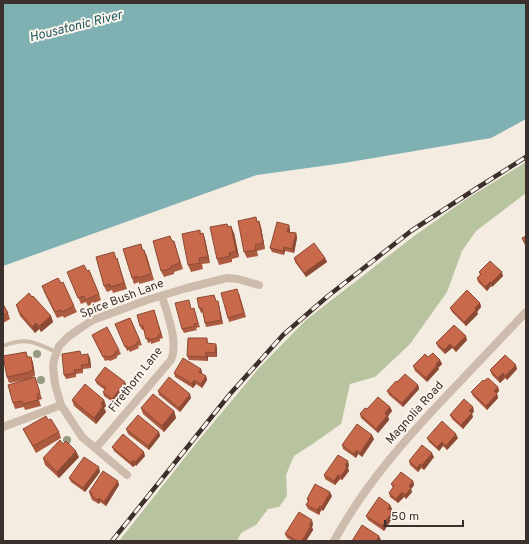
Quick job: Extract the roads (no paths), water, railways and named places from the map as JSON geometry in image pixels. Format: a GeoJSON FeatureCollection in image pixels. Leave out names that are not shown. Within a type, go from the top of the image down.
{"type":"FeatureCollection","features":[{"type":"Feature","properties":{"kind":"street","name":"Spice Bush Lane"},"geometry":{"type":"LineString","coordinates":[[56,352],[59,346],[68,337],[93,320],[162,296],[228,278],[238,279],[259,285]]}},
{"type":"Feature","properties":{"kind":"street","name":"Firethorn Lane"},"geometry":{"type":"LineString","coordinates":[[94,448],[102,441],[171,360],[174,349],[174,338],[162,296]]}},
{"type":"Feature","properties":{"kind":"street","name":"Magnolia Road"},"geometry":{"type":"LineString","coordinates":[[334,541],[367,489],[392,456],[418,426],[526,312]]}},
{"type":"Feature","properties":{"kind":"street"},"geometry":{"type":"LineString","coordinates":[[56,352],[53,376],[61,405],[82,437],[127,475]]}},
{"type":"Feature","properties":{"kind":"street"},"geometry":{"type":"LineString","coordinates":[[3,427],[61,405]]}},
{"type":"Feature","properties":{"kind":"lane"},"geometry":{"type":"LineString","coordinates":[[3,346],[24,340],[56,352]]}},
{"type":"Feature","properties":{"kind":"water","name":"Housatonic River"},"geometry":{"type":"Polygon","coordinates":[[[3,3],[526,3],[526,119],[491,138],[344,163],[257,175],[3,266],[3,3]]]}},
{"type":"Feature","properties":{"kind":"railway"},"geometry":{"type":"LineString","coordinates":[[112,541],[230,394],[283,335],[328,296],[411,231],[526,157]]}}]}
